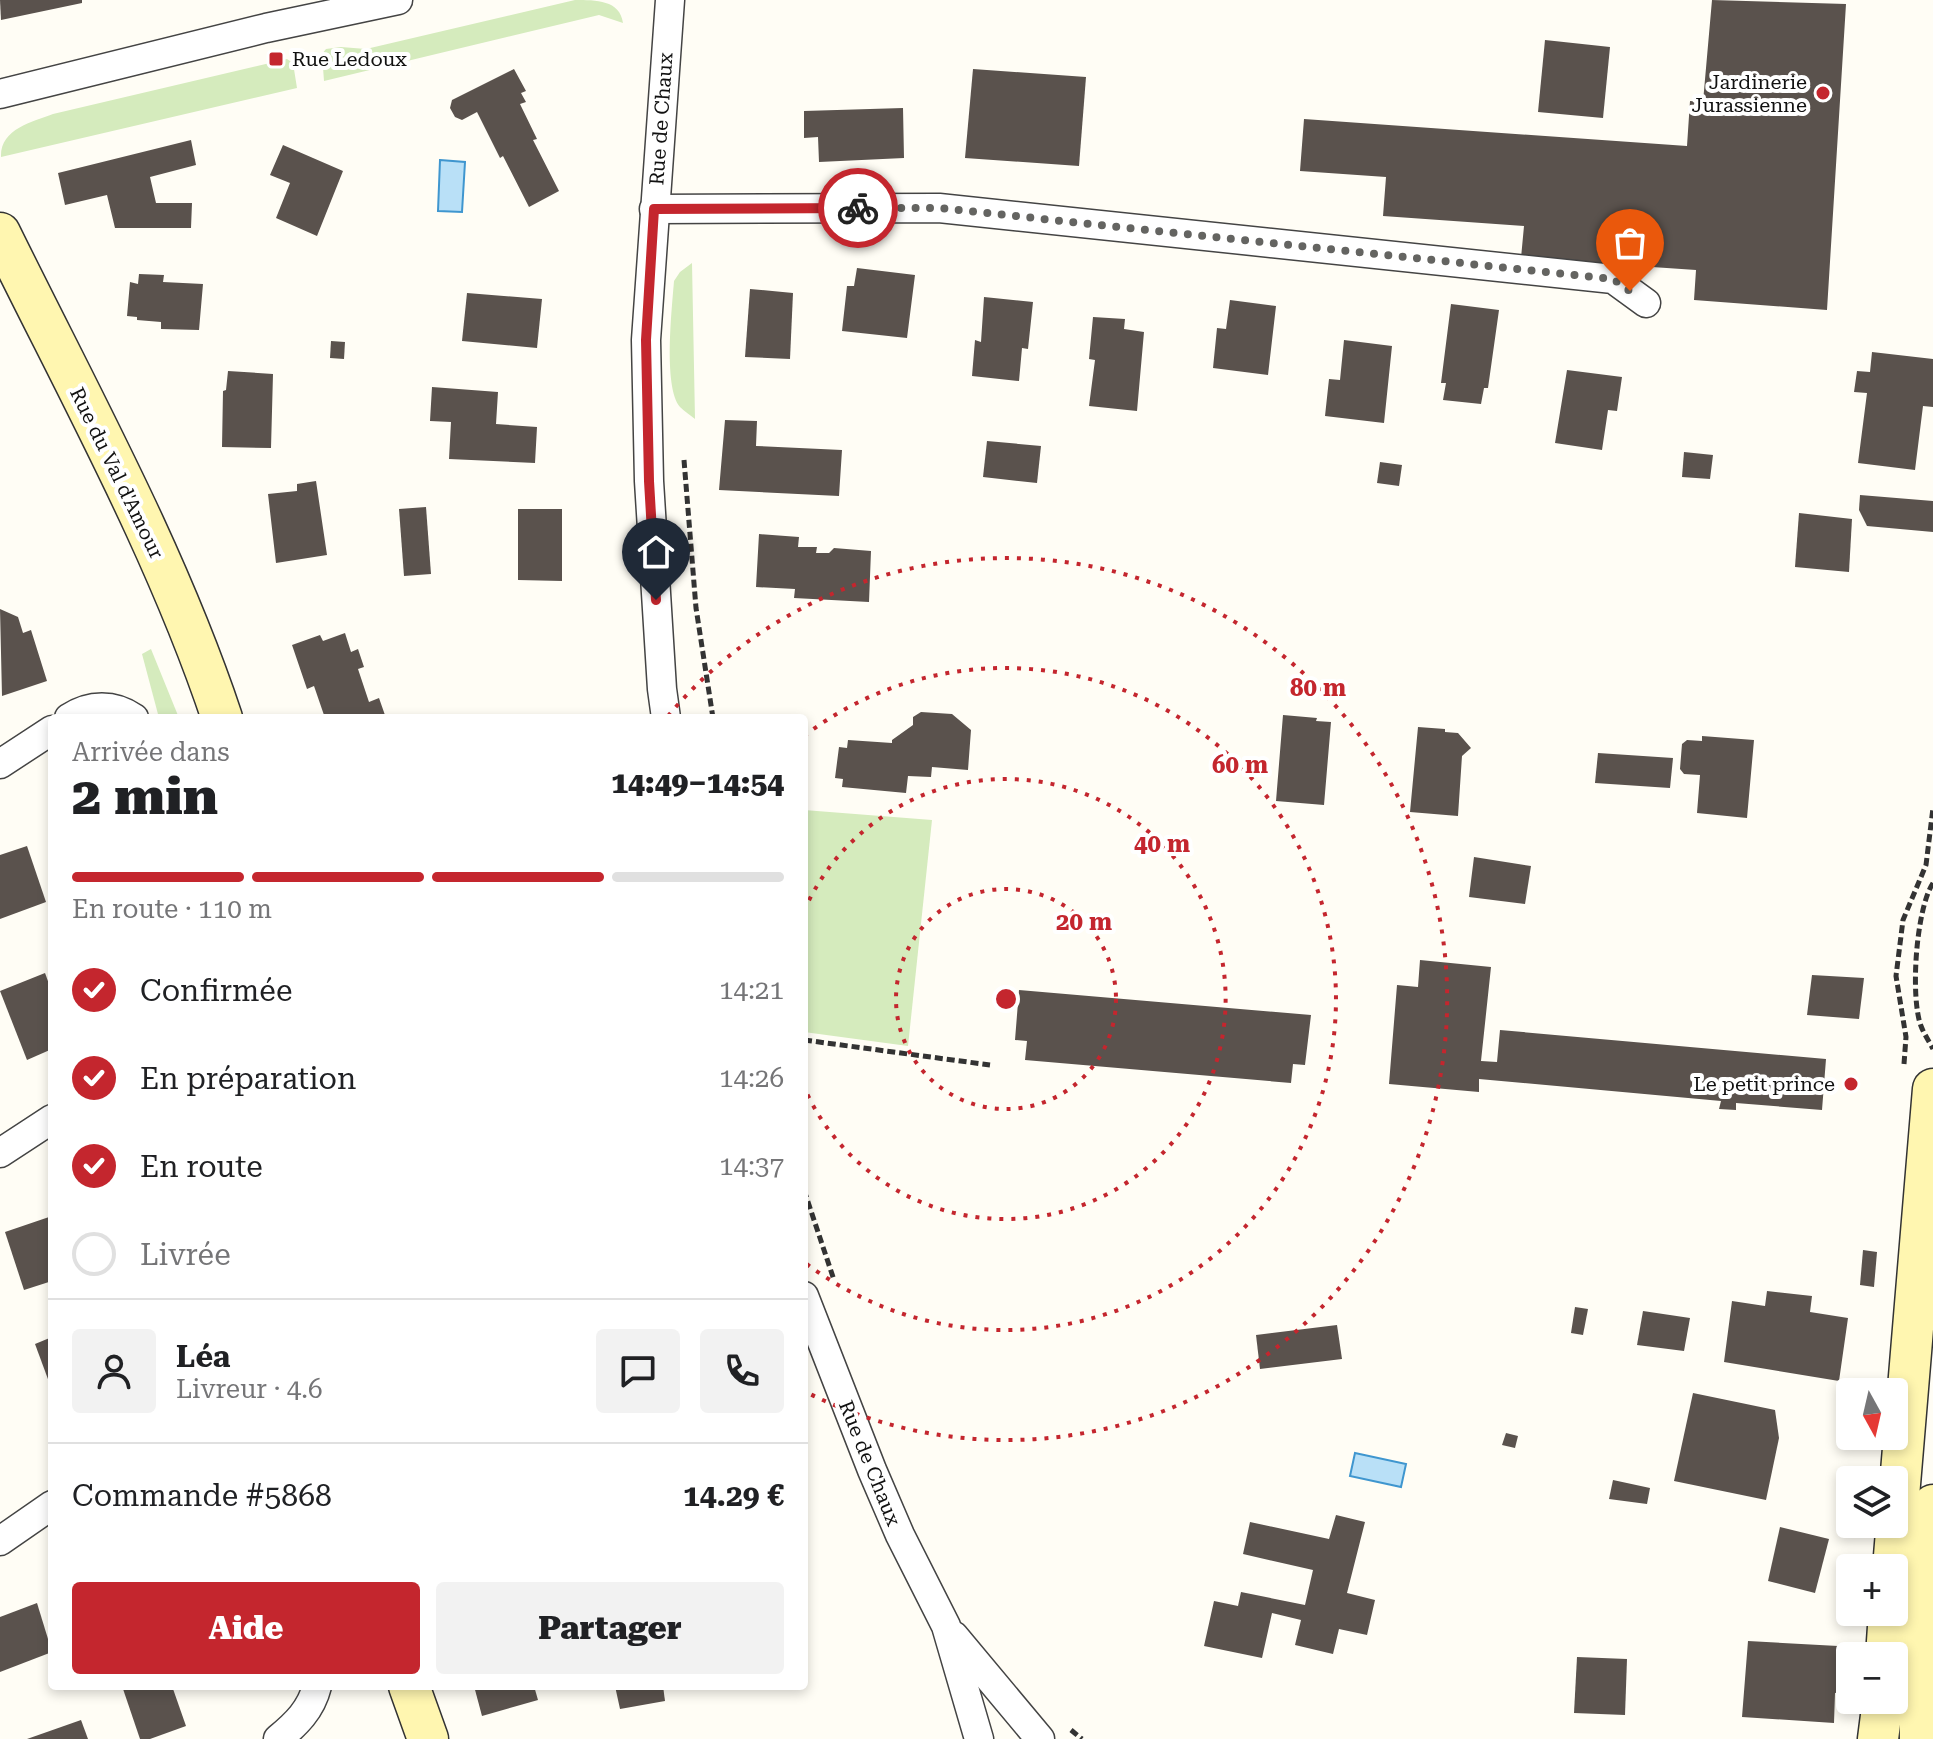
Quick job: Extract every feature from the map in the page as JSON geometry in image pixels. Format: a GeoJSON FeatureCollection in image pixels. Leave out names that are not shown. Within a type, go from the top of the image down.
{"type":"FeatureCollection","features":[{"type":"Feature","properties":{"kind":"main road","name":"Rue du Val d'Amour"},"geometry":{"type":"LineString","coordinates":[[0,233],[153,545],[196,645],[221,714]]}},
{"type":"Feature","properties":{"kind":"main road"},"geometry":{"type":"LineString","coordinates":[[1894,1554],[1933,1089]]}},
{"type":"Feature","properties":{"kind":"main road"},"geometry":{"type":"LineString","coordinates":[[1920,1739],[1919,1679],[1933,1505]]}},
{"type":"Feature","properties":{"kind":"main road"},"geometry":{"type":"LineString","coordinates":[[410,1690],[428,1739]]}},
{"type":"Feature","properties":{"kind":"main road"},"geometry":{"type":"LineString","coordinates":[[1878,1739],[1881,1714]]}},
{"type":"Feature","properties":{"kind":"street"},"geometry":{"type":"LineString","coordinates":[[0,94],[340,6],[398,0]]}},
{"type":"Feature","properties":{"kind":"street","name":"Rue de Chaux"},"geometry":{"type":"LineString","coordinates":[[665,714],[648,465],[646,340],[670,0]]}},
{"type":"Feature","properties":{"kind":"street"},"geometry":{"type":"LineString","coordinates":[[654,209],[939,208],[1613,279],[1646,303]]}},
{"type":"Feature","properties":{"kind":"street"},"geometry":{"type":"LineString","coordinates":[[79,714],[93,708],[109,707],[128,714]]}},
{"type":"Feature","properties":{"kind":"street"},"geometry":{"type":"LineString","coordinates":[[0,764],[48,733]]}},
{"type":"Feature","properties":{"kind":"street"},"geometry":{"type":"LineString","coordinates":[[0,1153],[48,1122]]}},
{"type":"Feature","properties":{"kind":"street","name":"Rue de Chaux"},"geometry":{"type":"LineString","coordinates":[[808,1306],[883,1496],[946,1626],[979,1739]]}},
{"type":"Feature","properties":{"kind":"street"},"geometry":{"type":"LineString","coordinates":[[0,1541],[48,1508]]}},
{"type":"Feature","properties":{"kind":"street","name":"Rue de Chaux"},"geometry":{"type":"LineString","coordinates":[[946,1626],[1040,1739]]}},
{"type":"Feature","properties":{"kind":"street"},"geometry":{"type":"LineString","coordinates":[[278,1739],[300,1720],[316,1690]]}},
{"type":"Feature","properties":{"kind":"path"},"geometry":{"type":"LineString","coordinates":[[684,453],[696,608],[712,714]]}},
{"type":"Feature","properties":{"kind":"path"},"geometry":{"type":"LineString","coordinates":[[1933,883],[1923,907],[1915,988],[1921,1027],[1933,1049]]}},
{"type":"Feature","properties":{"kind":"path"},"geometry":{"type":"LineString","coordinates":[[808,1041],[990,1065]]}},
{"type":"Feature","properties":{"kind":"path"},"geometry":{"type":"LineString","coordinates":[[808,1202],[835,1283]]}},
{"type":"Feature","properties":{"kind":"path"},"geometry":{"type":"LineString","coordinates":[[1068,1728],[1082,1739]]}},
{"type":"Feature","properties":{"kind":"green space"},"geometry":{"type":"Polygon","coordinates":[[[575,0],[606,3],[617,10],[623,23],[599,15],[324,81],[322,54],[326,49],[366,49],[575,0]]]}},
{"type":"Feature","properties":{"kind":"green space"},"geometry":{"type":"Polygon","coordinates":[[[287,59],[293,63],[297,88],[1,157],[2,147],[11,133],[53,114],[287,59]]]}},
{"type":"Feature","properties":{"kind":"green space"},"geometry":{"type":"Polygon","coordinates":[[[692,263],[695,419],[680,407],[675,397],[670,365],[674,281],[692,263]]]}},
{"type":"Feature","properties":{"kind":"green space"},"geometry":{"type":"Polygon","coordinates":[[[151,649],[177,714],[158,714],[142,654],[151,649]]]}},
{"type":"Feature","properties":{"kind":"green space"},"geometry":{"type":"Polygon","coordinates":[[[808,810],[932,820],[908,1046],[808,1033],[808,810]]]}},
{"type":"Feature","properties":{"kind":"water"},"geometry":{"type":"Polygon","coordinates":[[[440,160],[465,162],[462,212],[438,211],[440,160]]]}},
{"type":"Feature","properties":{"kind":"water"},"geometry":{"type":"Polygon","coordinates":[[[1355,1453],[1406,1464],[1401,1487],[1350,1476],[1355,1453]]]}},
{"type":"Feature","properties":{"kind":"building"},"geometry":{"type":"Polygon","coordinates":[[[0,0],[82,0],[82,3],[1,20],[0,0]]]}},
{"type":"Feature","properties":{"kind":"building"},"geometry":{"type":"Polygon","coordinates":[[[1712,0],[1846,4],[1827,310],[1694,300],[1696,270],[1521,258],[1524,226],[1383,216],[1386,177],[1300,171],[1304,119],[1687,146],[1690,101],[1703,102],[1712,0]]]}},
{"type":"Feature","properties":{"kind":"building"},"geometry":{"type":"Polygon","coordinates":[[[1545,40],[1610,47],[1603,118],[1538,112],[1545,40]]]}},
{"type":"Feature","properties":{"kind":"building"},"geometry":{"type":"Polygon","coordinates":[[[514,69],[526,91],[521,93],[526,102],[520,104],[537,139],[533,140],[559,191],[529,207],[477,112],[462,120],[455,117],[450,108],[452,100],[514,69]]]}},
{"type":"Feature","properties":{"kind":"building"},"geometry":{"type":"Polygon","coordinates":[[[973,69],[1086,77],[1079,166],[965,158],[973,69]]]}},
{"type":"Feature","properties":{"kind":"building"},"geometry":{"type":"Polygon","coordinates":[[[903,108],[904,158],[819,162],[818,137],[804,138],[804,111],[903,108]]]}},
{"type":"Feature","properties":{"kind":"building"},"geometry":{"type":"Polygon","coordinates":[[[191,140],[196,165],[150,177],[156,203],[192,203],[191,228],[115,228],[107,195],[65,205],[58,173],[191,140]]]}},
{"type":"Feature","properties":{"kind":"building"},"geometry":{"type":"Polygon","coordinates":[[[283,145],[343,171],[317,236],[276,218],[290,183],[270,175],[283,145]]]}},
{"type":"Feature","properties":{"kind":"building"},"geometry":{"type":"Polygon","coordinates":[[[857,268],[915,275],[907,338],[842,331],[847,286],[854,286],[857,268]]]}},
{"type":"Feature","properties":{"kind":"building"},"geometry":{"type":"Polygon","coordinates":[[[139,274],[164,275],[163,282],[203,284],[199,330],[161,329],[161,322],[127,316],[130,282],[138,284],[139,274]]]}},
{"type":"Feature","properties":{"kind":"building"},"geometry":{"type":"Polygon","coordinates":[[[750,289],[793,293],[790,359],[745,357],[750,289]]]}},
{"type":"Feature","properties":{"kind":"building"},"geometry":{"type":"Polygon","coordinates":[[[467,293],[542,299],[537,348],[462,341],[467,293]]]}},
{"type":"Feature","properties":{"kind":"building"},"geometry":{"type":"Polygon","coordinates":[[[984,297],[1033,302],[1028,349],[1022,348],[1019,381],[972,376],[975,340],[981,342],[984,297]]]}},
{"type":"Feature","properties":{"kind":"building"},"geometry":{"type":"Polygon","coordinates":[[[1230,300],[1276,306],[1268,375],[1213,368],[1217,328],[1226,329],[1230,300]]]}},
{"type":"Feature","properties":{"kind":"building"},"geometry":{"type":"Polygon","coordinates":[[[1451,304],[1499,310],[1488,388],[1484,388],[1481,404],[1443,400],[1446,383],[1441,383],[1451,304]]]}},
{"type":"Feature","properties":{"kind":"building"},"geometry":{"type":"Polygon","coordinates":[[[1093,317],[1125,319],[1124,329],[1144,332],[1137,411],[1089,406],[1095,360],[1089,359],[1093,317]]]}},
{"type":"Feature","properties":{"kind":"building"},"geometry":{"type":"Polygon","coordinates":[[[1344,340],[1392,346],[1384,423],[1325,416],[1329,379],[1340,380],[1344,340]]]}},
{"type":"Feature","properties":{"kind":"building"},"geometry":{"type":"Polygon","coordinates":[[[331,341],[345,342],[344,359],[330,358],[331,341]]]}},
{"type":"Feature","properties":{"kind":"building"},"geometry":{"type":"Polygon","coordinates":[[[1872,352],[1933,359],[1933,407],[1923,406],[1915,470],[1858,463],[1867,393],[1854,392],[1857,371],[1870,372],[1872,352]]]}},
{"type":"Feature","properties":{"kind":"building"},"geometry":{"type":"Polygon","coordinates":[[[1567,370],[1622,377],[1617,411],[1608,410],[1602,450],[1555,443],[1567,370]]]}},
{"type":"Feature","properties":{"kind":"building"},"geometry":{"type":"Polygon","coordinates":[[[228,371],[273,374],[271,448],[222,447],[223,391],[226,390],[228,371]]]}},
{"type":"Feature","properties":{"kind":"building"},"geometry":{"type":"Polygon","coordinates":[[[432,387],[498,392],[496,424],[537,427],[535,463],[449,459],[451,422],[430,421],[432,387]]]}},
{"type":"Feature","properties":{"kind":"building"},"geometry":{"type":"Polygon","coordinates":[[[725,420],[757,421],[756,446],[842,450],[839,496],[719,490],[725,420]]]}},
{"type":"Feature","properties":{"kind":"building"},"geometry":{"type":"Polygon","coordinates":[[[987,441],[1041,446],[1037,483],[983,477],[987,441]]]}},
{"type":"Feature","properties":{"kind":"building"},"geometry":{"type":"Polygon","coordinates":[[[1684,452],[1713,455],[1710,479],[1682,477],[1684,452]]]}},
{"type":"Feature","properties":{"kind":"building"},"geometry":{"type":"Polygon","coordinates":[[[1380,462],[1402,465],[1399,486],[1377,483],[1380,462]]]}},
{"type":"Feature","properties":{"kind":"building"},"geometry":{"type":"Polygon","coordinates":[[[316,481],[327,555],[276,563],[268,494],[297,491],[297,484],[316,481]]]}},
{"type":"Feature","properties":{"kind":"building"},"geometry":{"type":"Polygon","coordinates":[[[1860,495],[1933,501],[1933,532],[1867,526],[1859,510],[1860,495]]]}},
{"type":"Feature","properties":{"kind":"building"},"geometry":{"type":"Polygon","coordinates":[[[426,507],[431,574],[404,576],[399,509],[426,507]]]}},
{"type":"Feature","properties":{"kind":"building"},"geometry":{"type":"Polygon","coordinates":[[[518,509],[562,509],[562,581],[518,580],[518,509]]]}},
{"type":"Feature","properties":{"kind":"building"},"geometry":{"type":"Polygon","coordinates":[[[1799,513],[1852,519],[1849,572],[1795,567],[1799,513]]]}},
{"type":"Feature","properties":{"kind":"building"},"geometry":{"type":"Polygon","coordinates":[[[759,534],[799,537],[798,547],[817,547],[816,553],[829,553],[834,548],[871,551],[869,602],[794,598],[795,589],[756,587],[759,534]]]}},
{"type":"Feature","properties":{"kind":"building"},"geometry":{"type":"Polygon","coordinates":[[[0,609],[18,617],[23,633],[31,630],[47,681],[2,696],[0,609]]]}},
{"type":"Feature","properties":{"kind":"building"},"geometry":{"type":"Polygon","coordinates":[[[345,633],[351,652],[358,649],[364,667],[358,669],[369,702],[379,698],[385,714],[324,714],[314,686],[307,689],[292,645],[320,635],[323,641],[345,633]]]}},
{"type":"Feature","properties":{"kind":"building"},"geometry":{"type":"Polygon","coordinates":[[[921,712],[952,714],[971,730],[968,770],[932,767],[931,777],[908,776],[906,793],[842,787],[843,779],[835,778],[839,747],[847,748],[848,740],[892,743],[913,725],[913,717],[921,712]]]}},
{"type":"Feature","properties":{"kind":"building"},"geometry":{"type":"Polygon","coordinates":[[[1283,715],[1331,722],[1324,805],[1276,801],[1283,715]]]}},
{"type":"Feature","properties":{"kind":"building"},"geometry":{"type":"Polygon","coordinates":[[[1418,727],[1458,733],[1471,748],[1462,756],[1458,816],[1410,812],[1418,727]]]}},
{"type":"Feature","properties":{"kind":"building"},"geometry":{"type":"Polygon","coordinates":[[[1702,736],[1754,740],[1747,818],[1697,813],[1700,775],[1684,774],[1680,769],[1682,744],[1687,740],[1702,741],[1702,736]]]}},
{"type":"Feature","properties":{"kind":"building"},"geometry":{"type":"Polygon","coordinates":[[[1598,753],[1673,758],[1670,788],[1595,783],[1598,753]]]}},
{"type":"Feature","properties":{"kind":"building"},"geometry":{"type":"Polygon","coordinates":[[[27,846],[46,902],[0,919],[0,855],[27,846]]]}},
{"type":"Feature","properties":{"kind":"building"},"geometry":{"type":"Polygon","coordinates":[[[1474,857],[1531,866],[1525,904],[1469,897],[1474,857]]]}},
{"type":"Feature","properties":{"kind":"building"},"geometry":{"type":"Polygon","coordinates":[[[1420,960],[1491,967],[1481,1061],[1497,1062],[1500,1030],[1826,1059],[1822,1110],[1736,1103],[1736,1110],[1719,1109],[1721,1101],[1479,1079],[1479,1092],[1389,1084],[1397,985],[1418,987],[1420,960]]]}},
{"type":"Feature","properties":{"kind":"building"},"geometry":{"type":"Polygon","coordinates":[[[45,973],[48,981],[48,1051],[27,1060],[0,991],[45,973]]]}},
{"type":"Feature","properties":{"kind":"building"},"geometry":{"type":"Polygon","coordinates":[[[1812,975],[1864,978],[1859,1019],[1807,1015],[1812,975]]]}},
{"type":"Feature","properties":{"kind":"building"},"geometry":{"type":"Polygon","coordinates":[[[1019,990],[1311,1015],[1305,1065],[1293,1064],[1291,1083],[1025,1060],[1027,1041],[1015,1040],[1019,990]]]}},
{"type":"Feature","properties":{"kind":"building"},"geometry":{"type":"Polygon","coordinates":[[[48,1217],[48,1282],[24,1290],[5,1232],[48,1217]]]}},
{"type":"Feature","properties":{"kind":"building"},"geometry":{"type":"Polygon","coordinates":[[[1863,1250],[1877,1252],[1874,1287],[1860,1285],[1863,1250]]]}},
{"type":"Feature","properties":{"kind":"building"},"geometry":{"type":"Polygon","coordinates":[[[1767,1291],[1812,1296],[1810,1312],[1848,1318],[1839,1378],[1836,1381],[1724,1362],[1732,1301],[1765,1306],[1767,1291]]]}},
{"type":"Feature","properties":{"kind":"building"},"geometry":{"type":"Polygon","coordinates":[[[1575,1307],[1588,1309],[1583,1335],[1571,1333],[1575,1307]]]}},
{"type":"Feature","properties":{"kind":"building"},"geometry":{"type":"Polygon","coordinates":[[[1643,1311],[1690,1318],[1684,1351],[1637,1345],[1643,1311]]]}},
{"type":"Feature","properties":{"kind":"building"},"geometry":{"type":"Polygon","coordinates":[[[1337,1325],[1342,1359],[1260,1369],[1256,1335],[1337,1325]]]}},
{"type":"Feature","properties":{"kind":"building"},"geometry":{"type":"Polygon","coordinates":[[[48,1339],[48,1379],[35,1344],[48,1339]]]}},
{"type":"Feature","properties":{"kind":"building"},"geometry":{"type":"Polygon","coordinates":[[[1693,1393],[1775,1410],[1779,1438],[1766,1500],[1674,1481],[1693,1393]]]}},
{"type":"Feature","properties":{"kind":"building"},"geometry":{"type":"Polygon","coordinates":[[[1506,1433],[1518,1436],[1515,1448],[1502,1445],[1506,1433]]]}},
{"type":"Feature","properties":{"kind":"building"},"geometry":{"type":"Polygon","coordinates":[[[1613,1480],[1650,1488],[1647,1504],[1609,1499],[1613,1480]]]}},
{"type":"Feature","properties":{"kind":"building"},"geometry":{"type":"Polygon","coordinates":[[[1336,1515],[1365,1522],[1347,1593],[1375,1600],[1367,1635],[1339,1629],[1333,1654],[1295,1645],[1301,1620],[1272,1613],[1262,1658],[1204,1646],[1214,1601],[1238,1606],[1241,1592],[1305,1605],[1313,1570],[1243,1554],[1250,1522],[1329,1539],[1336,1515]]]}},
{"type":"Feature","properties":{"kind":"building"},"geometry":{"type":"Polygon","coordinates":[[[1780,1527],[1829,1539],[1815,1593],[1768,1581],[1780,1527]]]}},
{"type":"Feature","properties":{"kind":"building"},"geometry":{"type":"Polygon","coordinates":[[[37,1603],[48,1639],[48,1654],[0,1672],[0,1617],[37,1603]]]}},
{"type":"Feature","properties":{"kind":"building"},"geometry":{"type":"Polygon","coordinates":[[[1748,1641],[1836,1646],[1834,1723],[1742,1717],[1748,1641]]]}},
{"type":"Feature","properties":{"kind":"building"},"geometry":{"type":"Polygon","coordinates":[[[1577,1657],[1627,1659],[1625,1715],[1574,1713],[1577,1657]]]}},
{"type":"Feature","properties":{"kind":"building"},"geometry":{"type":"Polygon","coordinates":[[[123,1690],[173,1690],[186,1726],[150,1739],[140,1739],[123,1690]]]}},
{"type":"Feature","properties":{"kind":"building"},"geometry":{"type":"Polygon","coordinates":[[[475,1690],[535,1690],[538,1700],[482,1716],[475,1690]]]}},
{"type":"Feature","properties":{"kind":"building"},"geometry":{"type":"Polygon","coordinates":[[[616,1690],[664,1690],[665,1701],[620,1709],[616,1690]]]}},
{"type":"Feature","properties":{"kind":"building"},"geometry":{"type":"Polygon","coordinates":[[[81,1720],[88,1739],[27,1739],[81,1720]]]}},
{"type":"Feature","properties":{"kind":"way so far"},"geometry":{"type":"LineString","coordinates":[[858,208],[939,208],[1613,279],[1630,291]]}},
{"type":"Feature","properties":{"kind":"place","name":"Rue Ledoux"},"geometry":{"type":"Point","coordinates":[276,59]}},
{"type":"Feature","properties":{"kind":"place","name":"Jardinerie Jurassienne"},"geometry":{"type":"Point","coordinates":[1823,93]}},
{"type":"Feature","properties":{"kind":"place","name":"Le petit prince"},"geometry":{"type":"Point","coordinates":[1851,1084]}},
{"type":"Feature","properties":{"kind":"route"},"geometry":{"type":"LineString","coordinates":[[656,600],[649,481],[646,340],[654,209],[858,208]]}}]}
